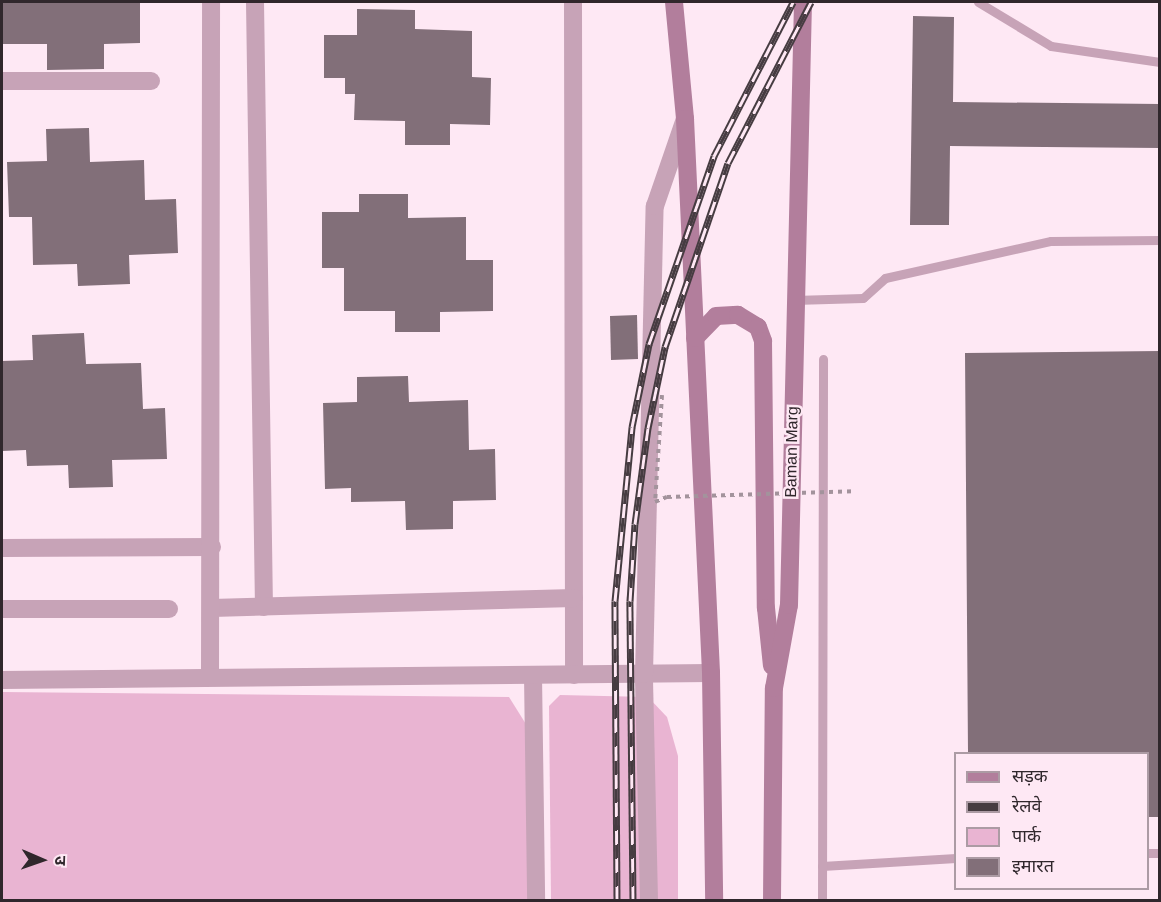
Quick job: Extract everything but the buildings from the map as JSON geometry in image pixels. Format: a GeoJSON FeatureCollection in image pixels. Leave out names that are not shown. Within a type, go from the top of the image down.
{"type":"FeatureCollection","features":[{"type":"Feature","properties":{"kind":"main road"},"geometry":{"type":"LineString","coordinates":[[674,2],[685,119],[711,673],[714,900]]}},
{"type":"Feature","properties":{"kind":"main road","name":"Baman Marg"},"geometry":{"type":"LineString","coordinates":[[772,900],[774,688],[789,605],[794,300],[803,2]]}},
{"type":"Feature","properties":{"kind":"main road"},"geometry":{"type":"LineString","coordinates":[[695,338],[716,316],[738,315],[758,327],[763,341],[766,608],[774,688]]}},
{"type":"Feature","properties":{"kind":"street"},"geometry":{"type":"LineString","coordinates":[[210,676],[212,608],[211,2]]}},
{"type":"Feature","properties":{"kind":"street"},"geometry":{"type":"LineString","coordinates":[[255,2],[264,607]]}},
{"type":"Feature","properties":{"kind":"street"},"geometry":{"type":"LineString","coordinates":[[573,2],[574,675]]}},
{"type":"Feature","properties":{"kind":"street"},"geometry":{"type":"LineString","coordinates":[[2,81],[151,81]]}},
{"type":"Feature","properties":{"kind":"street"},"geometry":{"type":"LineString","coordinates":[[649,900],[644,674],[655,206],[685,119]]}},
{"type":"Feature","properties":{"kind":"street"},"geometry":{"type":"LineString","coordinates":[[2,548],[212,547]]}},
{"type":"Feature","properties":{"kind":"street"},"geometry":{"type":"LineString","coordinates":[[212,608],[574,598]]}},
{"type":"Feature","properties":{"kind":"street"},"geometry":{"type":"LineString","coordinates":[[2,609],[169,609]]}},
{"type":"Feature","properties":{"kind":"street"},"geometry":{"type":"LineString","coordinates":[[2,680],[210,676],[711,673]]}},
{"type":"Feature","properties":{"kind":"street"},"geometry":{"type":"LineString","coordinates":[[532,675],[536,900]]}},
{"type":"Feature","properties":{"kind":"lane"},"geometry":{"type":"LineString","coordinates":[[978,2],[1052,46],[1160,62]]}},
{"type":"Feature","properties":{"kind":"lane"},"geometry":{"type":"LineString","coordinates":[[794,300],[863,298],[885,278],[1051,241],[1160,240]]}},
{"type":"Feature","properties":{"kind":"lane"},"geometry":{"type":"LineString","coordinates":[[822,900],[823,359]]}},
{"type":"Feature","properties":{"kind":"lane"},"geometry":{"type":"LineString","coordinates":[[822,866],[954,858]]}},
{"type":"Feature","properties":{"kind":"path"},"geometry":{"type":"LineString","coordinates":[[662,395],[655,502],[667,497],[854,491]]}},
{"type":"Feature","properties":{"kind":"green space"},"geometry":{"type":"Polygon","coordinates":[[[2,692],[509,697],[529,729],[531,900],[2,900],[2,692]]]}},
{"type":"Feature","properties":{"kind":"green space"},"geometry":{"type":"Polygon","coordinates":[[[560,695],[648,697],[667,717],[678,756],[678,900],[551,900],[549,706],[560,695]]]}},
{"type":"Feature","properties":{"kind":"railway"},"geometry":{"type":"LineString","coordinates":[[617,900],[615,601],[632,427],[649,344],[714,156],[793,2]]}},
{"type":"Feature","properties":{"kind":"railway"},"geometry":{"type":"LineString","coordinates":[[633,900],[630,601],[635,524],[648,428],[665,347],[728,163],[811,2]]}}]}
